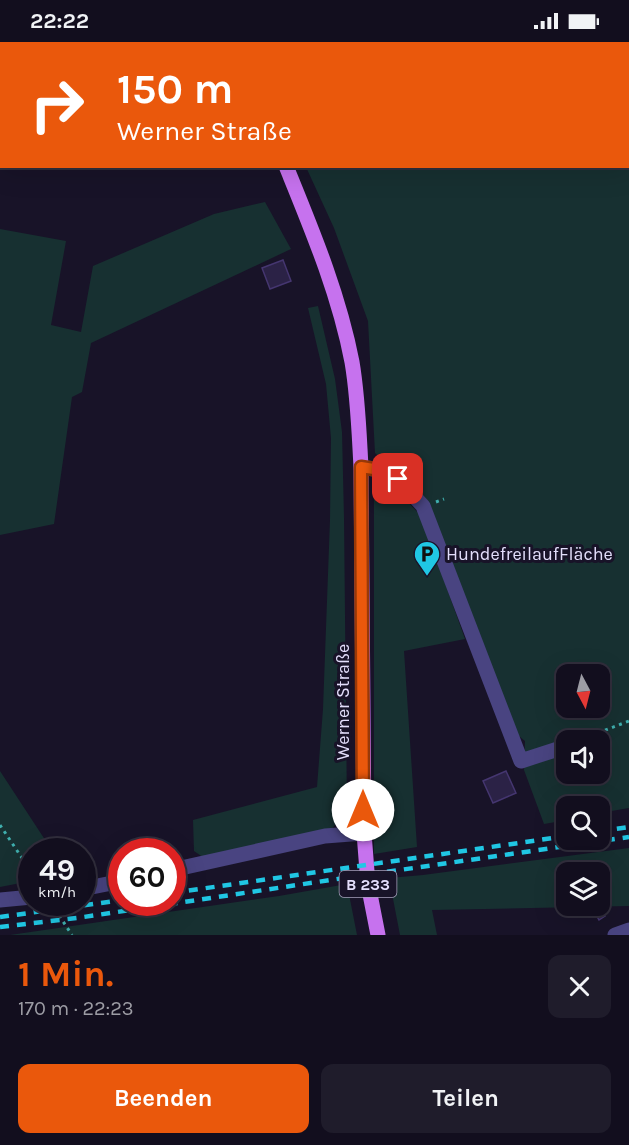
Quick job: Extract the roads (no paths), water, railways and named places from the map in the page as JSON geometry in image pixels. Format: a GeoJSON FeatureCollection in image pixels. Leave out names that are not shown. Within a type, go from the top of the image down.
{"type":"FeatureCollection","features":[{"type":"Feature","properties":{"kind":"main road","name":"Werner Straße"},"geometry":{"type":"LineString","coordinates":[[287,168],[331,282],[352,363],[357,402],[361,467],[363,833],[368,884],[378,935]]}},
{"type":"Feature","properties":{"kind":"street"},"geometry":{"type":"LineString","coordinates":[[361,467],[380,470],[398,479],[423,506],[521,761],[556,750]]}},
{"type":"Feature","properties":{"kind":"street"},"geometry":{"type":"LineString","coordinates":[[186,867],[325,836],[363,833]]}},
{"type":"Feature","properties":{"kind":"street"},"geometry":{"type":"LineString","coordinates":[[0,900],[18,898]]}},
{"type":"Feature","properties":{"kind":"street"},"geometry":{"type":"LineString","coordinates":[[615,935],[629,930]]}},
{"type":"Feature","properties":{"kind":"railway"},"geometry":{"type":"LineString","coordinates":[[610,830],[629,827]]}},
{"type":"Feature","properties":{"kind":"railway"},"geometry":{"type":"LineString","coordinates":[[0,927],[77,918],[629,837]]}},
{"type":"Feature","properties":{"kind":"railway"},"geometry":{"type":"LineString","coordinates":[[186,891],[556,838]]}},
{"type":"Feature","properties":{"kind":"railway"},"geometry":{"type":"LineString","coordinates":[[0,917],[108,902]]}},
{"type":"Feature","properties":{"kind":"place","name":"HundefreilaufFläche"},"geometry":{"type":"Point","coordinates":[427,577]}}]}
